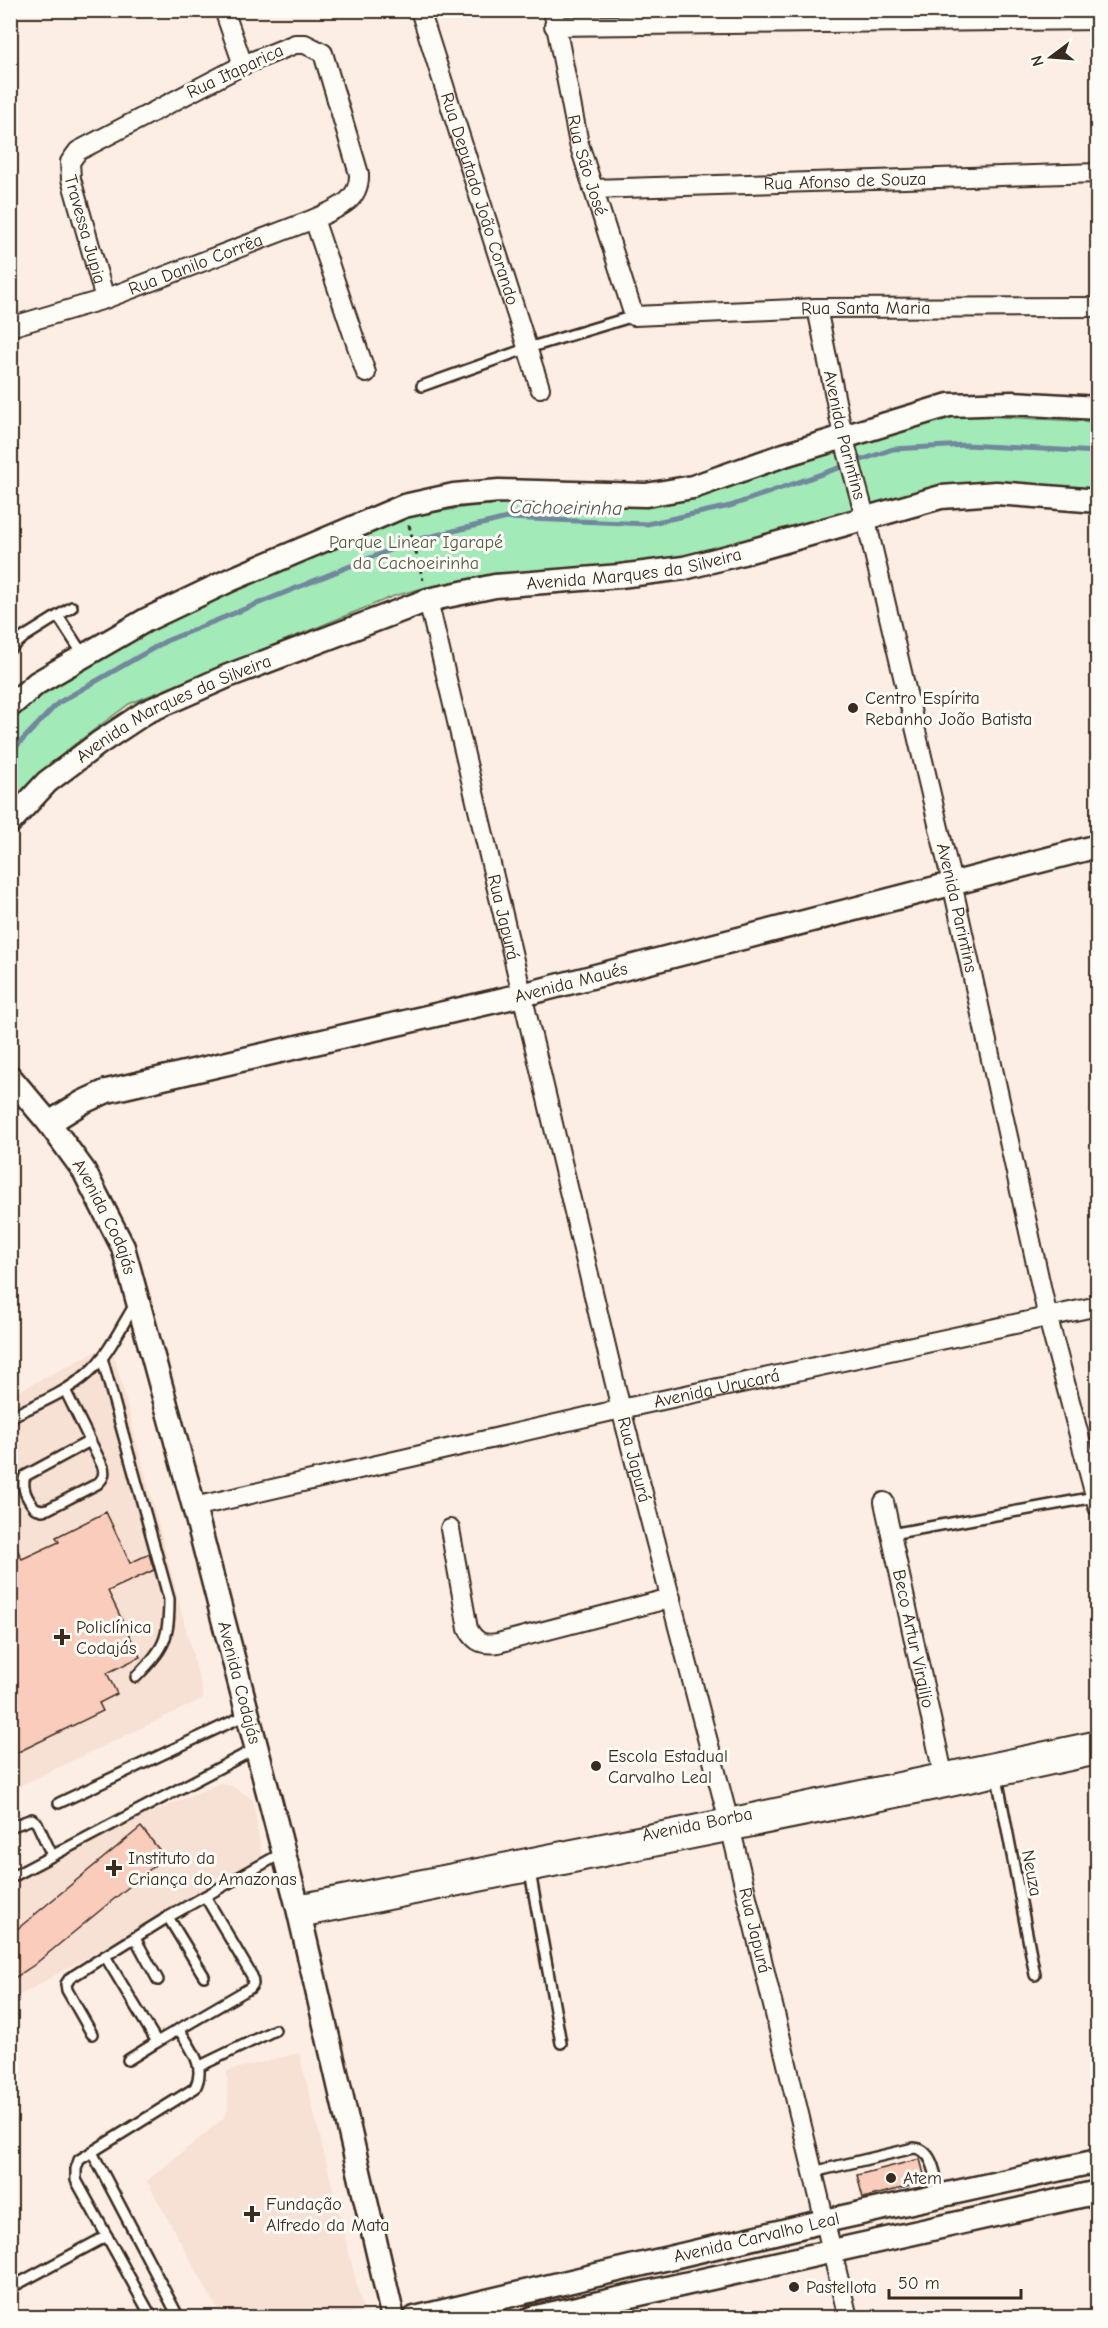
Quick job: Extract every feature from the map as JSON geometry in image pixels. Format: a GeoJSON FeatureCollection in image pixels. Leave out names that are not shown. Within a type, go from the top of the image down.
{"type":"FeatureCollection","features":[{"type":"Feature","properties":{"kind":"street"},"geometry":{"type":"LineString","coordinates":[[224,10],[243,66]]}},
{"type":"Feature","properties":{"kind":"street","name":"Rua Deputado João Corando"},"geometry":{"type":"LineString","coordinates":[[420,10],[540,388]]}},
{"type":"Feature","properties":{"kind":"street"},"geometry":{"type":"LineString","coordinates":[[553,18],[1098,20]]}},
{"type":"Feature","properties":{"kind":"street","name":"Rua São José"},"geometry":{"type":"LineString","coordinates":[[553,18],[579,144],[634,316]]}},
{"type":"Feature","properties":{"kind":"street","name":"Rua Itaparica"},"geometry":{"type":"LineString","coordinates":[[100,138],[243,66],[295,44],[305,44],[323,53],[359,174]]}},
{"type":"Feature","properties":{"kind":"street","name":"Travessa Jupia"},"geometry":{"type":"LineString","coordinates":[[100,138],[78,151],[70,162],[71,179],[105,299]]}},
{"type":"Feature","properties":{"kind":"street","name":"Rua Afonso de Souza"},"geometry":{"type":"LineString","coordinates":[[592,189],[1098,173]]}},
{"type":"Feature","properties":{"kind":"street","name":"Rua Danilo Corrêa"},"geometry":{"type":"LineString","coordinates":[[10,327],[105,299],[314,219],[346,204],[354,196],[360,184],[359,174]]}},
{"type":"Feature","properties":{"kind":"street"},"geometry":{"type":"LineString","coordinates":[[314,219],[366,373]]}},
{"type":"Feature","properties":{"kind":"street","name":"Rua Santa Maria"},"geometry":{"type":"LineString","coordinates":[[634,316],[817,308],[1098,307]]}},
{"type":"Feature","properties":{"kind":"street","name":"Avenida Parintins"},"geometry":{"type":"LineString","coordinates":[[817,308],[844,442],[864,513],[951,883],[1048,1318],[1096,1502]]}},
{"type":"Feature","properties":{"kind":"street"},"geometry":{"type":"LineString","coordinates":[[10,706],[37,683],[146,620],[404,506],[454,495],[499,491],[634,495],[693,488],[784,455],[844,442],[949,405],[1013,403],[1098,408]]}},
{"type":"Feature","properties":{"kind":"street","name":"Avenida Marques da Silveira"},"geometry":{"type":"LineString","coordinates":[[10,822],[47,782],[99,743],[146,712],[425,590],[620,576],[684,568],[864,513],[941,497],[996,493],[1098,501]]}},
{"type":"Feature","properties":{"kind":"street","name":"Rua Japurá"},"geometry":{"type":"LineString","coordinates":[[425,590],[621,1409],[730,1825],[848,2318]]}},
{"type":"Feature","properties":{"kind":"street","name":"Avenida Maués"},"geometry":{"type":"LineString","coordinates":[[49,1123],[83,1102],[107,1091],[522,995],[1098,846]]}},
{"type":"Feature","properties":{"kind":"street","name":"Avenida Codajás"},"geometry":{"type":"LineString","coordinates":[[10,1077],[49,1123],[84,1171],[123,1247],[194,1507],[299,1911],[393,2318]]}},
{"type":"Feature","properties":{"kind":"street","name":"Avenida Urucará"},"geometry":{"type":"LineString","coordinates":[[194,1507],[621,1409],[1098,1306]]}},
{"type":"Feature","properties":{"kind":"street","name":"Beco Artur Virgiljo"},"geometry":{"type":"LineString","coordinates":[[885,1502],[943,1774]]}},
{"type":"Feature","properties":{"kind":"street"},"geometry":{"type":"LineString","coordinates":[[450,1529],[468,1629],[474,1638],[484,1645],[498,1644],[671,1598]]}},
{"type":"Feature","properties":{"kind":"street","name":"Avenida Borba"},"geometry":{"type":"LineString","coordinates":[[299,1911],[530,1872],[943,1774],[1098,1740]]}},
{"type":"Feature","properties":{"kind":"street","name":"Avenida Borba"},"geometry":{"type":"LineString","coordinates":[[299,1911],[730,1825],[997,1778],[1098,1755]]}},
{"type":"Feature","properties":{"kind":"street","name":"Avenida Carvalho Leal"},"geometry":{"type":"LineString","coordinates":[[415,2318],[825,2221],[1098,2160]]}},
{"type":"Feature","properties":{"kind":"street","name":"Avenida Carvalho Leal"},"geometry":{"type":"LineString","coordinates":[[532,2318],[833,2249],[1098,2192]]}},
{"type":"Feature","properties":{"kind":"lane"},"geometry":{"type":"LineString","coordinates":[[422,386],[528,348],[634,316]]}},
{"type":"Feature","properties":{"kind":"lane"},"geometry":{"type":"LineString","coordinates":[[10,649],[24,637],[72,607]]}},
{"type":"Feature","properties":{"kind":"lane"},"geometry":{"type":"LineString","coordinates":[[58,616],[84,656]]}},
{"type":"Feature","properties":{"kind":"lane"},"geometry":{"type":"LineString","coordinates":[[10,1417],[65,1390],[88,1373],[102,1358],[138,1299]]}},
{"type":"Feature","properties":{"kind":"lane"},"geometry":{"type":"LineString","coordinates":[[102,1358],[169,1599],[169,1628],[159,1653],[136,1677]]}},
{"type":"Feature","properties":{"kind":"lane"},"geometry":{"type":"LineString","coordinates":[[65,1390],[103,1467],[104,1474],[102,1480],[48,1509],[35,1508],[24,1489],[25,1476],[90,1441]]}},
{"type":"Feature","properties":{"kind":"lane"},"geometry":{"type":"LineString","coordinates":[[891,1534],[1096,1502]]}},
{"type":"Feature","properties":{"kind":"lane"},"geometry":{"type":"LineString","coordinates":[[59,1803],[248,1714]]}},
{"type":"Feature","properties":{"kind":"lane"},"geometry":{"type":"LineString","coordinates":[[10,1878],[257,1748]]}},
{"type":"Feature","properties":{"kind":"lane","name":"Neuza"},"geometry":{"type":"LineString","coordinates":[[997,1778],[1035,1976]]}},
{"type":"Feature","properties":{"kind":"lane"},"geometry":{"type":"LineString","coordinates":[[10,1827],[32,1819],[37,1823],[51,1855]]}},
{"type":"Feature","properties":{"kind":"lane"},"geometry":{"type":"LineString","coordinates":[[92,2034],[67,1990],[66,1983],[70,1978],[168,1917],[284,1852]]}},
{"type":"Feature","properties":{"kind":"lane"},"geometry":{"type":"LineString","coordinates":[[530,1872],[561,2043]]}},
{"type":"Feature","properties":{"kind":"lane"},"geometry":{"type":"LineString","coordinates":[[128,2060],[250,1988],[253,1984],[252,1976],[205,1896]]}},
{"type":"Feature","properties":{"kind":"lane"},"geometry":{"type":"LineString","coordinates":[[168,1917],[204,1976]]}},
{"type":"Feature","properties":{"kind":"lane"},"geometry":{"type":"LineString","coordinates":[[135,1938],[158,1980]]}},
{"type":"Feature","properties":{"kind":"lane"},"geometry":{"type":"LineString","coordinates":[[105,1956],[157,2042]]}},
{"type":"Feature","properties":{"kind":"lane"},"geometry":{"type":"LineString","coordinates":[[152,2318],[76,2180],[76,2169],[79,2160],[195,2088],[201,2078],[200,2066],[179,2029]]}},
{"type":"Feature","properties":{"kind":"lane"},"geometry":{"type":"LineString","coordinates":[[200,2066],[274,2030]]}},
{"type":"Feature","properties":{"kind":"lane"},"geometry":{"type":"LineString","coordinates":[[813,2172],[920,2148],[930,2158],[940,2195]]}},
{"type":"Feature","properties":{"kind":"lane"},"geometry":{"type":"LineString","coordinates":[[92,2152],[179,2318]]}},
{"type":"Feature","properties":{"kind":"lane"},"geometry":{"type":"LineString","coordinates":[[10,2288],[107,2236]]}},
{"type":"Feature","properties":{"kind":"path"},"geometry":{"type":"LineString","coordinates":[[409,523],[425,590]]}},
{"type":"Feature","properties":{"kind":"shaded area"},"geometry":{"type":"Polygon","coordinates":[[[111,1344],[204,1698],[11,1790],[11,1395],[111,1344]]]}},
{"type":"Feature","properties":{"kind":"shaded area"},"geometry":{"type":"Polygon","coordinates":[[[220,1783],[232,1786],[253,1800],[262,1859],[11,2000],[11,1874],[220,1783]]]}},
{"type":"Feature","properties":{"kind":"shaded area","name":"Fundação Alfredo da Mata"},"geometry":{"type":"Polygon","coordinates":[[[299,2053],[363,2310],[337,2317],[222,2317],[147,2181],[222,2120],[228,2109],[227,2071],[299,2053]]]}},
{"type":"Feature","properties":{"kind":"green space","name":"Parque Linear Igarapé da Cachoeirinha"},"geometry":{"type":"Polygon","coordinates":[[[965,415],[1097,422],[1097,494],[1017,488],[738,551],[614,570],[497,573],[394,596],[129,704],[71,747],[11,804],[11,714],[37,688],[166,619],[314,553],[406,517],[467,507],[512,503],[623,506],[674,501],[743,482],[926,422],[965,415]]]}},
{"type":"Feature","properties":{"kind":"building"},"geometry":{"type":"Polygon","coordinates":[[[106,1512],[130,1563],[149,1554],[154,1570],[108,1591],[140,1657],[107,1673],[117,1694],[99,1703],[103,1711],[10,1756],[10,1535],[22,1559],[59,1542],[56,1537],[106,1512]]]}},
{"type":"Feature","properties":{"kind":"building"},"geometry":{"type":"Polygon","coordinates":[[[141,1827],[165,1857],[34,1965],[10,1981],[10,1935],[141,1827]]]}},
{"type":"Feature","properties":{"kind":"building","name":"Atem"},"geometry":{"type":"Polygon","coordinates":[[[920,2159],[926,2182],[863,2198],[857,2175],[920,2159]]]}},
{"type":"Feature","properties":{"kind":"waterway","name":"Cachoeirinha"},"geometry":{"type":"LineString","coordinates":[[10,753],[58,703],[166,641],[412,541],[507,518],[647,524],[730,506],[893,449],[966,445],[1098,452]]}},
{"type":"Feature","properties":{"kind":"place","name":"Centro Espírita Rebanho João Batista"},"geometry":{"type":"Point","coordinates":[853,708]}},
{"type":"Feature","properties":{"kind":"place","name":"Policlínica Codajás"},"geometry":{"type":"Point","coordinates":[62,1637]}},
{"type":"Feature","properties":{"kind":"place","name":"Escola Estadual Carvalho Leal"},"geometry":{"type":"Point","coordinates":[596,1766]}},
{"type":"Feature","properties":{"kind":"place","name":"Instituto da Criança do Amazonas"},"geometry":{"type":"Point","coordinates":[114,1868]}},
{"type":"Feature","properties":{"kind":"place","name":"Atem"},"geometry":{"type":"Point","coordinates":[891,2178]}},
{"type":"Feature","properties":{"kind":"place","name":"Fundação Alfredo da Mata"},"geometry":{"type":"Point","coordinates":[252,2214]}},
{"type":"Feature","properties":{"kind":"place","name":"Pastellota"},"geometry":{"type":"Point","coordinates":[794,2287]}}]}
